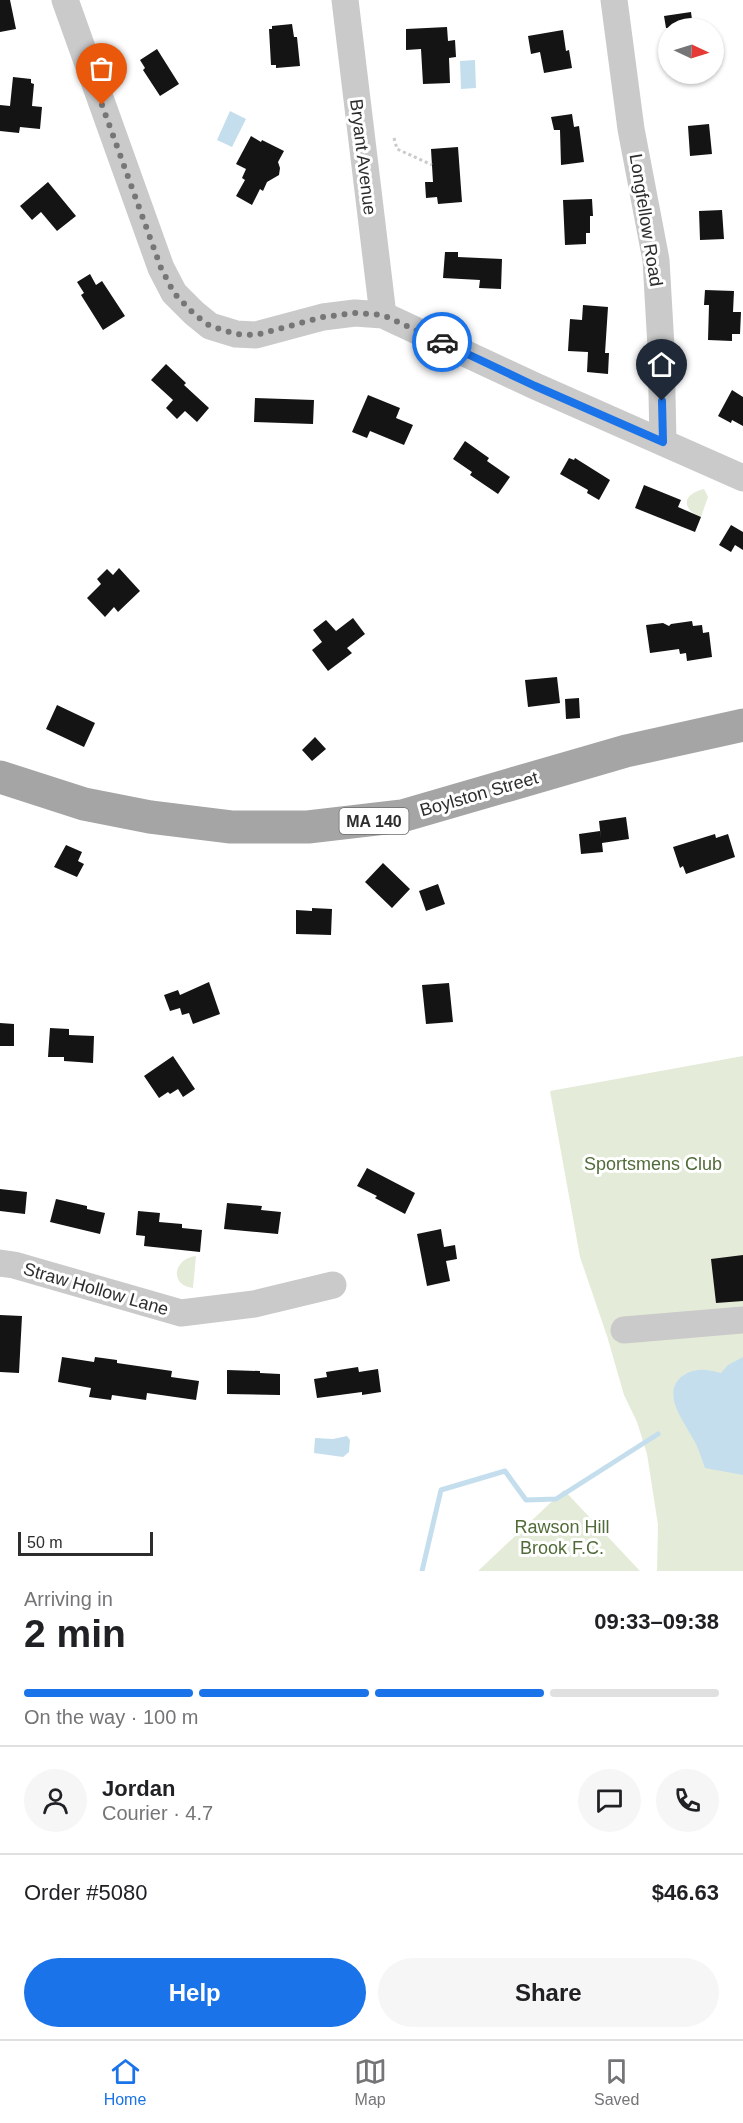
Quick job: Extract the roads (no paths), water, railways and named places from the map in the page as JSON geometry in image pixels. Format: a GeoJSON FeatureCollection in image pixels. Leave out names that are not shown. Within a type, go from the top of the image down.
{"type":"FeatureCollection","features":[{"type":"Feature","properties":{"kind":"main road","name":"Boylston Street"},"geometry":{"type":"LineString","coordinates":[[0,777],[84,804],[150,817],[231,827],[308,827],[402,816],[626,751],[743,725]]}},
{"type":"Feature","properties":{"kind":"street"},"geometry":{"type":"LineString","coordinates":[[64,0],[161,268],[174,293],[194,314],[210,326],[236,334],[256,335],[323,317],[355,313],[383,315],[535,386],[743,478]]}},
{"type":"Feature","properties":{"kind":"street","name":"Bryant Avenue"},"geometry":{"type":"LineString","coordinates":[[345,0],[383,315]]}},
{"type":"Feature","properties":{"kind":"street","name":"Longfellow Road"},"geometry":{"type":"LineString","coordinates":[[614,0],[631,129],[656,260],[663,442]]}},
{"type":"Feature","properties":{"kind":"street","name":"Straw Hollow Lane"},"geometry":{"type":"LineString","coordinates":[[0,1263],[181,1313],[254,1304],[333,1285]]}},
{"type":"Feature","properties":{"kind":"street"},"geometry":{"type":"LineString","coordinates":[[624,1330],[743,1320]]}},
{"type":"Feature","properties":{"kind":"water"},"geometry":{"type":"Polygon","coordinates":[[[475,60],[476,88],[461,89],[460,61],[475,60]]]}},
{"type":"Feature","properties":{"kind":"water"},"geometry":{"type":"Polygon","coordinates":[[[230,111],[246,119],[232,147],[217,140],[230,111]]]}},
{"type":"Feature","properties":{"kind":"water"},"geometry":{"type":"Polygon","coordinates":[[[743,1357],[743,1475],[705,1468],[696,1444],[676,1407],[673,1391],[681,1377],[686,1374],[700,1370],[721,1373],[728,1365],[743,1357]]]}},
{"type":"Feature","properties":{"kind":"water"},"geometry":{"type":"Polygon","coordinates":[[[347,1436],[350,1440],[349,1452],[343,1457],[314,1453],[315,1438],[333,1439],[347,1436]]]}},
{"type":"Feature","properties":{"kind":"waterway"},"geometry":{"type":"LineString","coordinates":[[422,1571],[441,1490],[505,1471],[526,1500],[556,1499],[658,1434]]}},
{"type":"Feature","properties":{"kind":"park label","name":"Sportsmens Club"},"geometry":{"type":"Point","coordinates":[653,1164]}},
{"type":"Feature","properties":{"kind":"park label","name":"Rawson Hill Brook F.C."},"geometry":{"type":"Point","coordinates":[562,1537]}}]}
